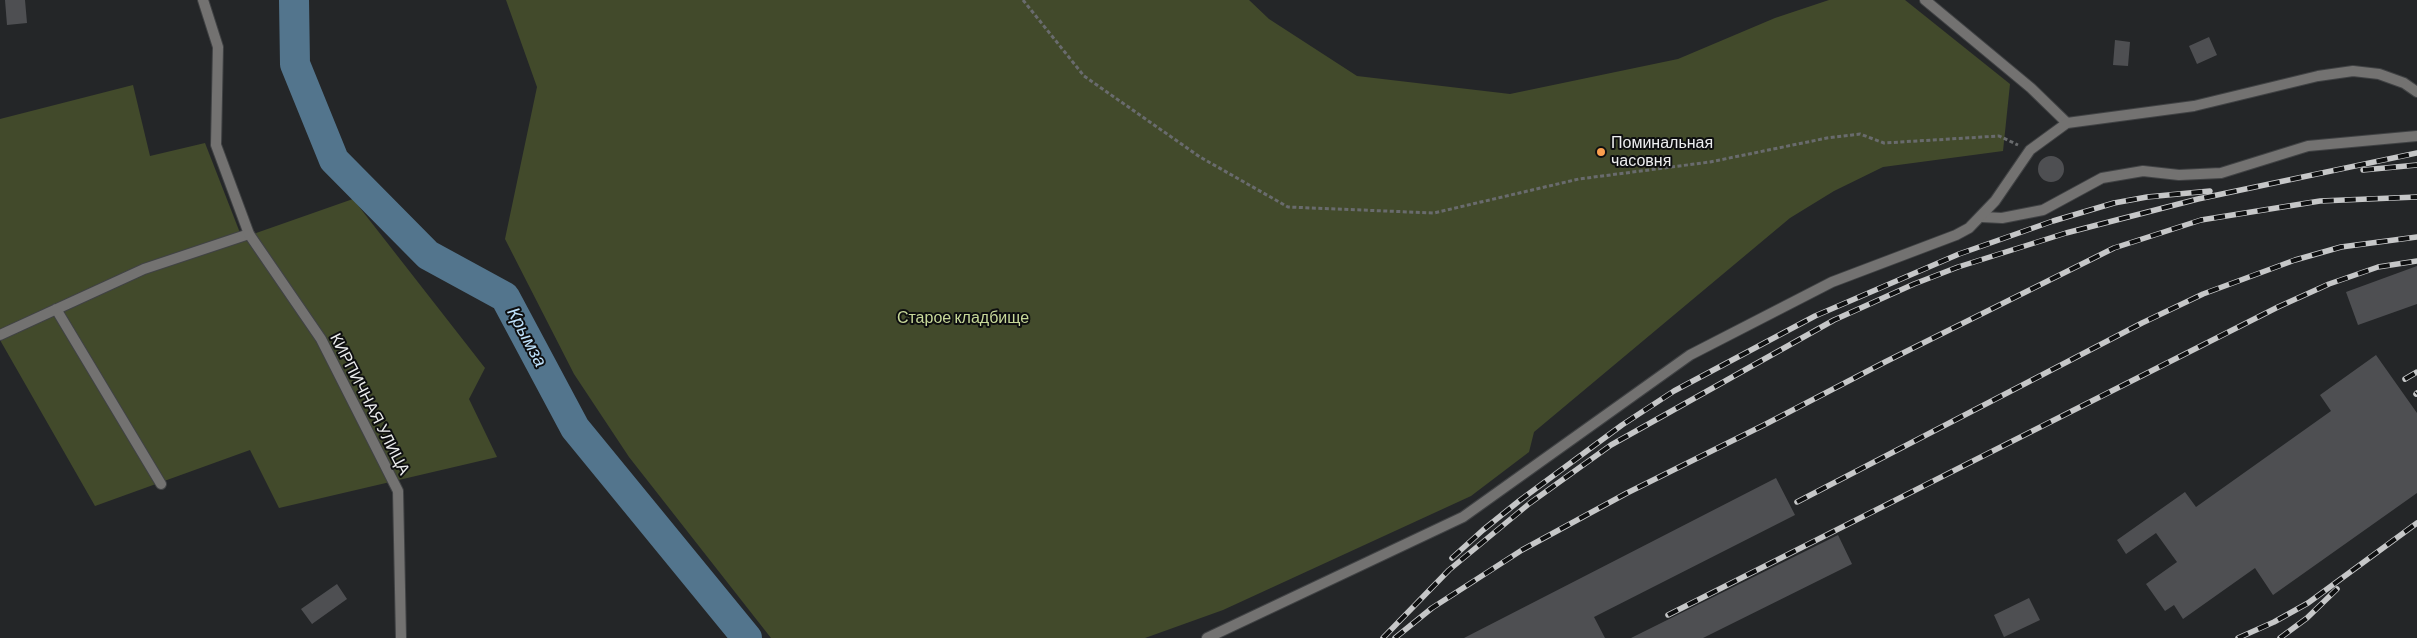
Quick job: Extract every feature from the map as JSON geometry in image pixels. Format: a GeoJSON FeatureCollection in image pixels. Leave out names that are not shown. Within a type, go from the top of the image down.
{"type":"FeatureCollection","features":[{"type":"Feature","properties":{"kind":"street","name":"КИРПИЧНАЯ УЛИЦА"},"geometry":{"type":"LineString","coordinates":[[203,0],[218,47],[216,145],[249,234],[321,339],[398,491],[401,638]]}},
{"type":"Feature","properties":{"kind":"street"},"geometry":{"type":"LineString","coordinates":[[1925,0],[2031,88],[2067,123]]}},
{"type":"Feature","properties":{"kind":"street"},"geometry":{"type":"LineString","coordinates":[[1207,638],[1463,517],[1690,354],[1832,282],[1956,235],[1982,217],[2030,150],[2067,123],[2194,106],[2318,76],[2352,72],[2379,74],[2404,84],[2417,92]]}},
{"type":"Feature","properties":{"kind":"street"},"geometry":{"type":"LineString","coordinates":[[1982,217],[2002,218],[2043,210],[2102,178],[2143,171],[2179,175],[2221,173],[2308,146],[2417,136]]}},
{"type":"Feature","properties":{"kind":"street"},"geometry":{"type":"LineString","coordinates":[[0,335],[144,268],[249,234]]}},
{"type":"Feature","properties":{"kind":"street"},"geometry":{"type":"LineString","coordinates":[[56,309],[161,484]]}},
{"type":"Feature","properties":{"kind":"path"},"geometry":{"type":"LineString","coordinates":[[1023,0],[1084,76],[1200,157],[1288,206],[1434,213],[1579,179],[1710,162],[1827,138],[1860,134],[1884,143],[1999,136],[2030,150]]}},
{"type":"Feature","properties":{"kind":"green space","name":"Старое кладбище"},"geometry":{"type":"Polygon","coordinates":[[[506,0],[1249,0],[1269,19],[1357,76],[1510,94],[1678,59],[1775,18],[1829,0],[1905,0],[2010,84],[2003,151],[1883,167],[1834,191],[1790,218],[1534,432],[1529,452],[1471,496],[1223,610],[1145,638],[771,638],[629,457],[574,374],[505,239],[537,87],[506,0]]]}},
{"type":"Feature","properties":{"kind":"green space"},"geometry":{"type":"Polygon","coordinates":[[[133,85],[150,156],[205,143],[242,238],[353,199],[485,368],[469,399],[497,457],[279,508],[250,450],[95,506],[0,340],[0,119],[133,85]]]}},
{"type":"Feature","properties":{"kind":"building"},"geometry":{"type":"Polygon","coordinates":[[[5,0],[25,0],[27,23],[7,25],[5,0]]]}},
{"type":"Feature","properties":{"kind":"building"},"geometry":{"type":"Polygon","coordinates":[[[2209,37],[2217,55],[2197,64],[2189,46],[2209,37]]]}},
{"type":"Feature","properties":{"kind":"building"},"geometry":{"type":"Polygon","coordinates":[[[2115,40],[2130,42],[2128,66],[2113,65],[2115,40]]]}},
{"type":"Feature","properties":{"kind":"building"},"geometry":{"type":"Polygon","coordinates":[[[2051,156],[2060,160],[2064,169],[2060,178],[2051,182],[2042,178],[2038,169],[2042,160],[2051,156]]]}},
{"type":"Feature","properties":{"kind":"building"},"geometry":{"type":"Polygon","coordinates":[[[2417,266],[2417,304],[2358,325],[2346,292],[2417,266]]]}},
{"type":"Feature","properties":{"kind":"building"},"geometry":{"type":"Polygon","coordinates":[[[2376,355],[2417,413],[2417,493],[2273,595],[2255,568],[2183,619],[2174,605],[2165,611],[2146,584],[2177,562],[2156,533],[2126,554],[2117,540],[2185,492],[2196,507],[2331,411],[2320,395],[2376,355]]]}},
{"type":"Feature","properties":{"kind":"building"},"geometry":{"type":"Polygon","coordinates":[[[1776,478],[1795,515],[1594,617],[1605,638],[1464,638],[1776,478]]]}},
{"type":"Feature","properties":{"kind":"building"},"geometry":{"type":"Polygon","coordinates":[[[1838,535],[1852,564],[1703,638],[1631,638],[1838,535]]]}},
{"type":"Feature","properties":{"kind":"building"},"geometry":{"type":"Polygon","coordinates":[[[337,584],[347,599],[312,624],[301,609],[337,584]]]}},
{"type":"Feature","properties":{"kind":"building"},"geometry":{"type":"Polygon","coordinates":[[[2029,598],[2040,620],[2004,637],[1994,615],[2029,598]]]}},
{"type":"Feature","properties":{"kind":"waterway","name":"Крымза"},"geometry":{"type":"LineString","coordinates":[[294,0],[295,64],[334,160],[428,255],[505,297],[575,428],[747,638]]}},
{"type":"Feature","properties":{"kind":"railway"},"geometry":{"type":"LineString","coordinates":[[1383,638],[1449,570],[1530,503],[1611,445],[1834,320],[1914,284],[1958,267],[2066,233],[2198,199],[2417,153]]}},
{"type":"Feature","properties":{"kind":"railway"},"geometry":{"type":"LineString","coordinates":[[2363,170],[2417,165]]}},
{"type":"Feature","properties":{"kind":"railway"},"geometry":{"type":"LineString","coordinates":[[1452,558],[1519,501],[1622,425],[1674,391],[1815,316],[1959,254],[2053,221],[2114,203],[2147,197],[2210,191]]}},
{"type":"Feature","properties":{"kind":"railway"},"geometry":{"type":"LineString","coordinates":[[1395,638],[1432,608],[1522,550],[1627,493],[2114,248],[2201,220],[2320,201],[2417,197]]}},
{"type":"Feature","properties":{"kind":"railway"},"geometry":{"type":"LineString","coordinates":[[1797,502],[2142,323],[2203,294],[2295,260],[2341,247],[2417,237]]}},
{"type":"Feature","properties":{"kind":"railway"},"geometry":{"type":"LineString","coordinates":[[1668,615],[2278,307],[2329,284],[2378,267],[2417,261]]}},
{"type":"Feature","properties":{"kind":"railway"},"geometry":{"type":"LineString","coordinates":[[2405,379],[2417,372]]}},
{"type":"Feature","properties":{"kind":"railway"},"geometry":{"type":"LineString","coordinates":[[2238,638],[2274,622],[2308,603],[2417,523]]}},
{"type":"Feature","properties":{"kind":"railway"},"geometry":{"type":"LineString","coordinates":[[2280,638],[2307,618],[2337,589]]}},
{"type":"Feature","properties":{"kind":"place","name":"Поминальная часовня"},"geometry":{"type":"Point","coordinates":[1601,152]}}]}
